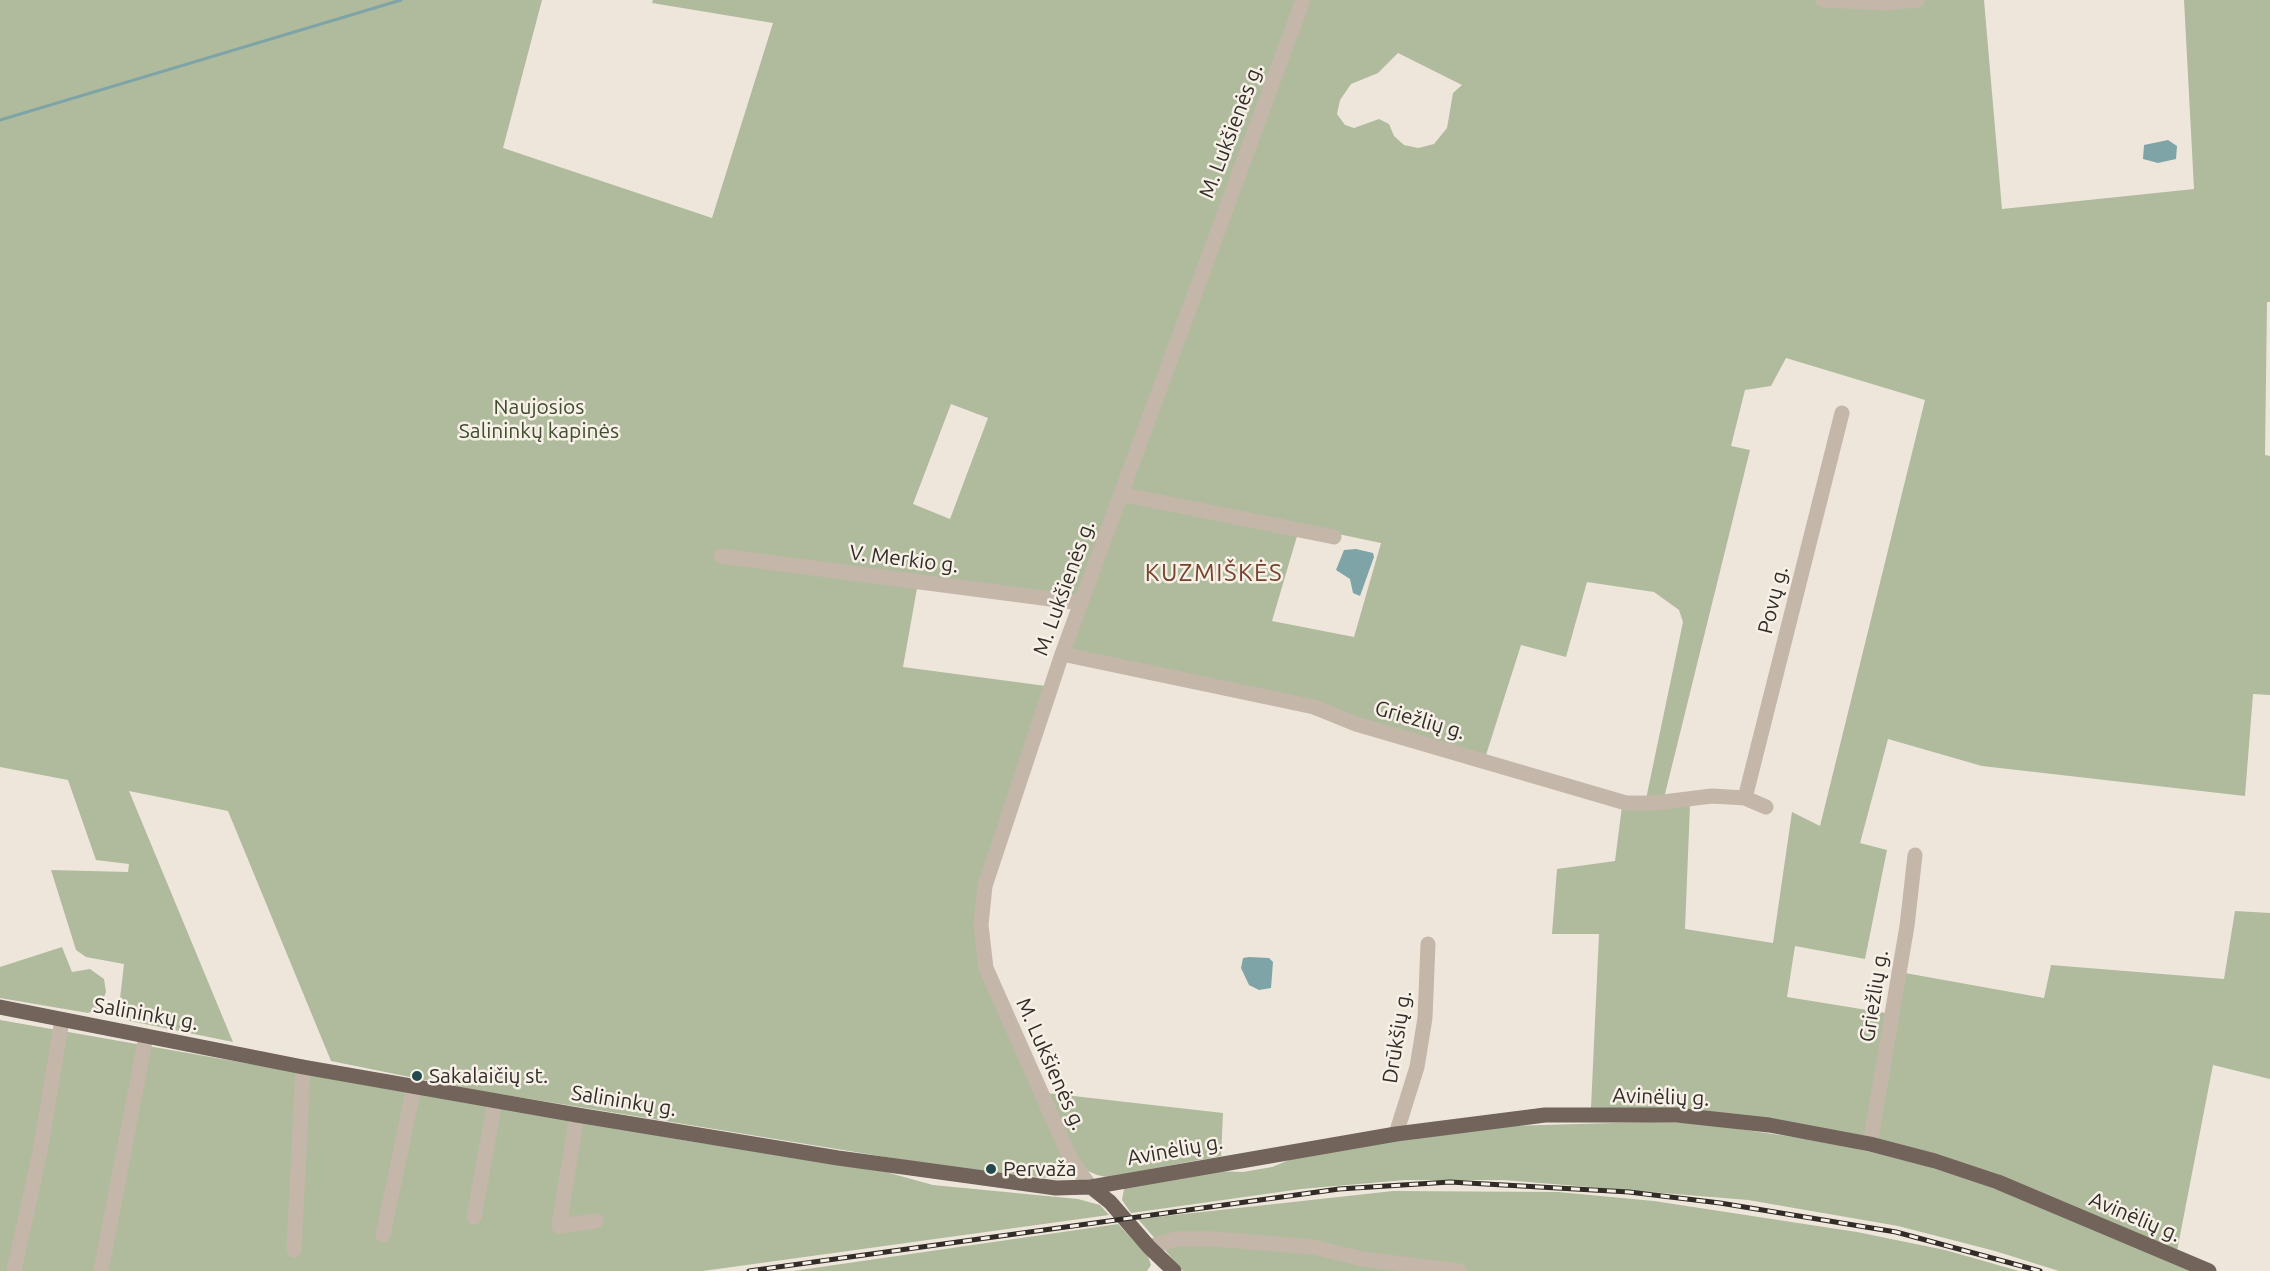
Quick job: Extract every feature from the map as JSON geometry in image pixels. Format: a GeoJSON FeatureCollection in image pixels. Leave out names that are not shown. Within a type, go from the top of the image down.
{"type":"FeatureCollection","features":[{"type":"Feature","properties":{"kind":"main road","name":"Salininkų g."},"geometry":{"type":"LineString","coordinates":[[0,1007],[414,1087],[578,1115],[1014,1184],[1062,1188],[1091,1186]]}},
{"type":"Feature","properties":{"kind":"main road","name":"Avinėlių g."},"geometry":{"type":"LineString","coordinates":[[1091,1186],[1396,1134],[1545,1115],[1677,1115],[1769,1125],[1870,1144],[1935,1161],[1998,1182],[2209,1271]]}},
{"type":"Feature","properties":{"kind":"main road"},"geometry":{"type":"LineString","coordinates":[[1091,1186],[1110,1202],[1168,1270]]}},
{"type":"Feature","properties":{"kind":"street","name":"M. Lukšienės g."},"geometry":{"type":"LineString","coordinates":[[1091,1186],[1072,1162],[986,968],[981,925],[985,886],[1062,654],[1303,0]]}},
{"type":"Feature","properties":{"kind":"street"},"geometry":{"type":"LineString","coordinates":[[1823,0],[1886,3],[1917,0]]}},
{"type":"Feature","properties":{"kind":"street","name":"Povų g."},"geometry":{"type":"LineString","coordinates":[[1745,798],[1842,413]]}},
{"type":"Feature","properties":{"kind":"street"},"geometry":{"type":"LineString","coordinates":[[1120,494],[1334,537]]}},
{"type":"Feature","properties":{"kind":"street","name":"V. Merkio g."},"geometry":{"type":"LineString","coordinates":[[721,556],[1081,603]]}},
{"type":"Feature","properties":{"kind":"street","name":"Griežlių g."},"geometry":{"type":"LineString","coordinates":[[1062,654],[1314,707],[1358,725],[1626,803],[1655,803],[1712,796],[1745,798],[1766,807]]}},
{"type":"Feature","properties":{"kind":"street","name":"Griežlių g."},"geometry":{"type":"LineString","coordinates":[[1870,1144],[1907,926],[1915,855]]}},
{"type":"Feature","properties":{"kind":"street","name":"Drūkšių g."},"geometry":{"type":"LineString","coordinates":[[1396,1134],[1417,1067],[1425,1018],[1428,944]]}},
{"type":"Feature","properties":{"kind":"street"},"geometry":{"type":"LineString","coordinates":[[14,1271],[40,1152],[63,1020]]}},
{"type":"Feature","properties":{"kind":"street"},"geometry":{"type":"LineString","coordinates":[[101,1271],[146,1036]]}},
{"type":"Feature","properties":{"kind":"street"},"geometry":{"type":"LineString","coordinates":[[294,1250],[303,1066]]}},
{"type":"Feature","properties":{"kind":"street"},"geometry":{"type":"LineString","coordinates":[[382,1235],[414,1087]]}},
{"type":"Feature","properties":{"kind":"street"},"geometry":{"type":"LineString","coordinates":[[474,1217],[495,1101]]}},
{"type":"Feature","properties":{"kind":"street"},"geometry":{"type":"LineString","coordinates":[[578,1115],[559,1226],[597,1221]]}},
{"type":"Feature","properties":{"kind":"street"},"geometry":{"type":"LineString","coordinates":[[1149,1247],[1176,1239],[1214,1239],[1313,1247],[1362,1259],[1459,1271]]}},
{"type":"Feature","properties":{"kind":"green space","name":"Naujosios Salininkų kapinės"},"geometry":{"type":"Polygon","coordinates":[[[0,0],[542,0],[503,148],[712,218],[773,23],[652,3],[653,0],[1296,0],[1079,596],[919,577],[903,667],[1046,686],[985,866],[986,980],[1070,1173],[1067,1178],[1056,1179],[947,1167],[469,1089],[331,1061],[228,811],[129,791],[233,1042],[130,1021],[125,1018],[119,1007],[124,964],[86,957],[76,950],[51,870],[128,872],[129,864],[96,860],[68,780],[0,767],[0,0]],[[951,404],[913,504],[950,519],[988,418],[951,404]]]}},
{"type":"Feature","properties":{"kind":"green space"},"geometry":{"type":"Polygon","coordinates":[[[1307,0],[1984,0],[2002,209],[2194,189],[2184,0],[2270,0],[2270,302],[2267,302],[2265,455],[2270,456],[2270,695],[2253,694],[2245,796],[1982,766],[1888,739],[1860,843],[1887,850],[1865,959],[1795,946],[1787,997],[1898,1015],[1905,973],[2044,998],[2051,965],[2224,979],[2235,911],[2270,913],[2270,1079],[2213,1065],[2177,1251],[1867,1137],[1591,1108],[1599,934],[1552,934],[1557,869],[1615,861],[1622,806],[1690,805],[1685,929],[1773,943],[1792,812],[1820,826],[1925,400],[1786,358],[1771,386],[1745,390],[1731,446],[1750,450],[1664,798],[1646,799],[1683,622],[1679,610],[1654,592],[1587,582],[1566,657],[1521,645],[1486,755],[1070,650],[1307,0]],[[1398,53],[1378,73],[1351,84],[1340,100],[1337,114],[1345,125],[1354,128],[1379,119],[1389,124],[1394,136],[1404,145],[1418,148],[1434,144],[1447,128],[1453,93],[1462,85],[1398,53]],[[1300,526],[1272,621],[1354,637],[1381,543],[1300,526]]]}},
{"type":"Feature","properties":{"kind":"green space"},"geometry":{"type":"Polygon","coordinates":[[[62,947],[72,972],[90,969],[104,979],[106,992],[100,1008],[88,1013],[0,998],[0,967],[62,947]]]}},
{"type":"Feature","properties":{"kind":"green space"},"geometry":{"type":"Polygon","coordinates":[[[0,1020],[689,1141],[886,1172],[933,1185],[1078,1199],[1100,1205],[1109,1215],[703,1271],[0,1271],[0,1020]]]}},
{"type":"Feature","properties":{"kind":"green space"},"geometry":{"type":"Polygon","coordinates":[[[1047,1093],[1223,1113],[1221,1156],[1107,1177],[1097,1175],[1086,1170],[1079,1162],[1047,1093]]]}},
{"type":"Feature","properties":{"kind":"green space"},"geometry":{"type":"Polygon","coordinates":[[[1697,1123],[1835,1143],[1926,1166],[2002,1190],[2194,1271],[2059,1271],[1995,1251],[1898,1226],[1748,1200],[1504,1180],[1405,1180],[1301,1189],[1131,1213],[1122,1200],[1124,1189],[1127,1186],[1213,1171],[1243,1172],[1272,1167],[1299,1156],[1424,1137],[1507,1126],[1697,1123]]]}},
{"type":"Feature","properties":{"kind":"green space"},"geometry":{"type":"Polygon","coordinates":[[[1393,1191],[1558,1192],[1654,1201],[1857,1232],[1945,1250],[2019,1271],[1183,1271],[1138,1219],[1393,1191]]]}},
{"type":"Feature","properties":{"kind":"green space"},"geometry":{"type":"Polygon","coordinates":[[[1118,1224],[1148,1256],[1151,1265],[1147,1271],[793,1271],[1118,1224]]]}},
{"type":"Feature","properties":{"kind":"water"},"geometry":{"type":"Polygon","coordinates":[[[2168,140],[2177,146],[2176,159],[2158,163],[2143,159],[2144,145],[2168,140]]]}},
{"type":"Feature","properties":{"kind":"water"},"geometry":{"type":"Polygon","coordinates":[[[1356,549],[1373,553],[1374,557],[1360,596],[1353,593],[1350,579],[1336,570],[1344,550],[1356,549]]]}},
{"type":"Feature","properties":{"kind":"water"},"geometry":{"type":"Polygon","coordinates":[[[1243,958],[1269,958],[1273,962],[1271,988],[1259,990],[1249,985],[1241,968],[1243,958]]]}},
{"type":"Feature","properties":{"kind":"waterway"},"geometry":{"type":"LineString","coordinates":[[0,120],[401,0]]}},
{"type":"Feature","properties":{"kind":"railway"},"geometry":{"type":"LineString","coordinates":[[749,1271],[1339,1189],[1450,1182],[1629,1192],[1720,1203],[1896,1232],[2040,1271]]}},
{"type":"Feature","properties":{"kind":"place","name":"Sakalaičių st."},"geometry":{"type":"Point","coordinates":[417,1076]}},
{"type":"Feature","properties":{"kind":"place","name":"Pervaža"},"geometry":{"type":"Point","coordinates":[991,1169]}},
{"type":"Feature","properties":{"kind":"district","name":"KUZMIŠKĖS"},"geometry":{"type":"Point","coordinates":[1214,573]}}]}
